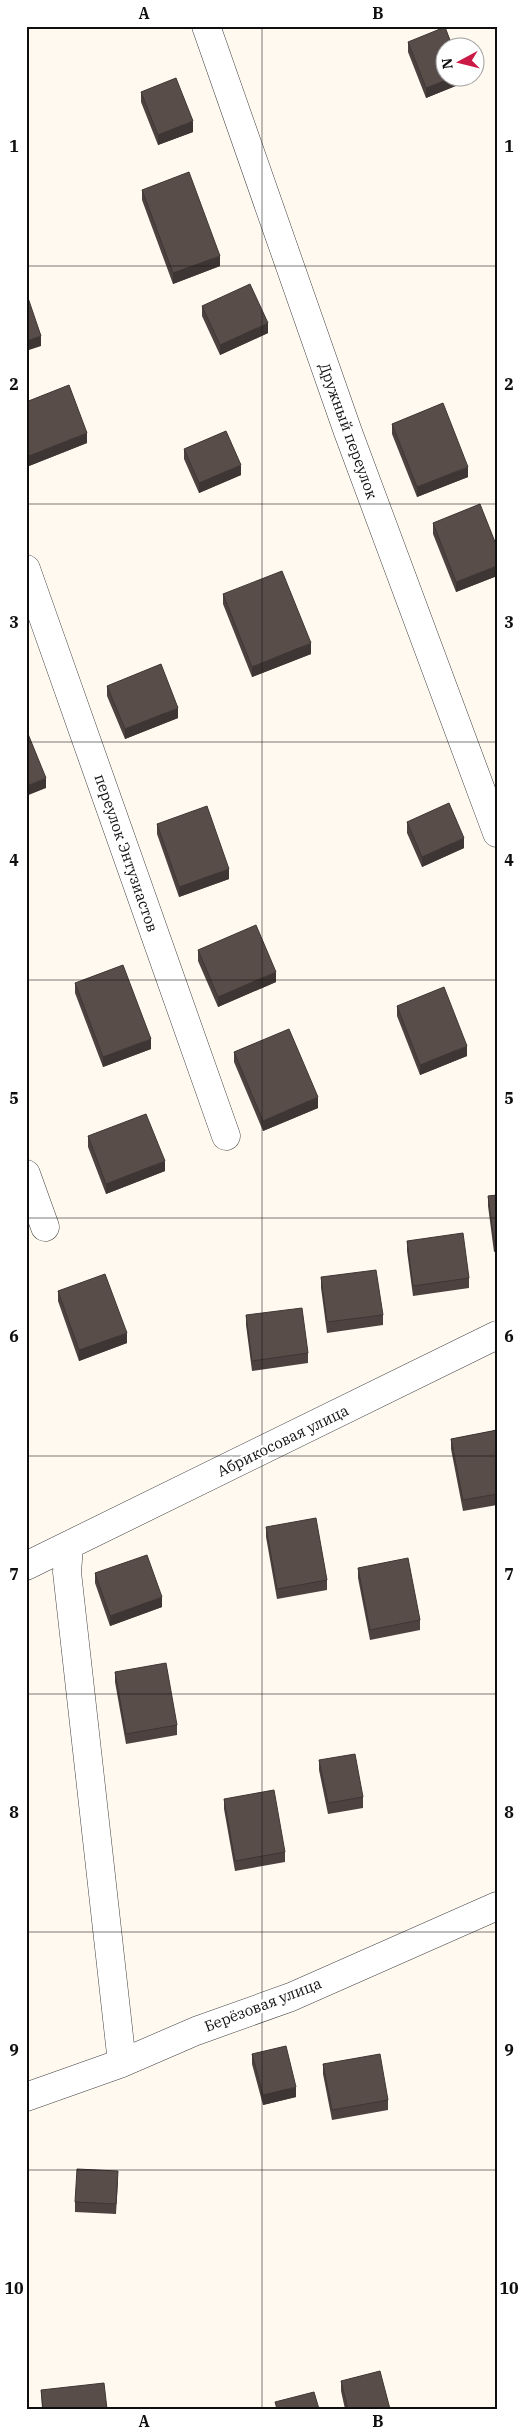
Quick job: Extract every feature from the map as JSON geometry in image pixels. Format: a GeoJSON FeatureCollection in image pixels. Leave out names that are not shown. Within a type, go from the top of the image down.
{"type":"FeatureCollection","features":[{"type":"Feature","properties":{"kind":"street","name":"Дружный переулок"},"geometry":{"type":"LineString","coordinates":[[206,26],[348,432],[497,833]]}},
{"type":"Feature","properties":{"kind":"street","name":"переулок Энтузиастов"},"geometry":{"type":"LineString","coordinates":[[26,569],[226,1136]]}},
{"type":"Feature","properties":{"kind":"street"},"geometry":{"type":"LineString","coordinates":[[26,1174],[45,1227]]}},
{"type":"Feature","properties":{"kind":"street","name":"Абрикосовая улица"},"geometry":{"type":"LineString","coordinates":[[26,1566],[69,1547],[497,1335]]}},
{"type":"Feature","properties":{"kind":"street"},"geometry":{"type":"LineString","coordinates":[[69,1547],[68,1582],[122,2063]]}},
{"type":"Feature","properties":{"kind":"street","name":"Берёзовая улица"},"geometry":{"type":"LineString","coordinates":[[26,2096],[122,2063],[196,2031],[291,1997],[497,1906]]}},
{"type":"Feature","properties":{"kind":"building"},"geometry":{"type":"Polygon","coordinates":[[[445,27],[449,38],[436,38],[436,84],[426,88],[408,42],[445,27]]]}},
{"type":"Feature","properties":{"kind":"building"},"geometry":{"type":"Polygon","coordinates":[[[176,78],[193,121],[158,135],[141,92],[176,78]]]}},
{"type":"Feature","properties":{"kind":"building"},"geometry":{"type":"Polygon","coordinates":[[[189,172],[220,256],[173,273],[142,190],[189,172]]]}},
{"type":"Feature","properties":{"kind":"building"},"geometry":{"type":"Polygon","coordinates":[[[250,284],[268,323],[220,345],[202,306],[250,284]]]}},
{"type":"Feature","properties":{"kind":"building"},"geometry":{"type":"Polygon","coordinates":[[[26,292],[41,336],[26,341],[26,292]]]}},
{"type":"Feature","properties":{"kind":"building"},"geometry":{"type":"Polygon","coordinates":[[[69,385],[87,433],[29,456],[26,450],[26,402],[69,385]]]}},
{"type":"Feature","properties":{"kind":"building"},"geometry":{"type":"Polygon","coordinates":[[[443,403],[468,467],[417,487],[392,424],[443,403]]]}},
{"type":"Feature","properties":{"kind":"building"},"geometry":{"type":"Polygon","coordinates":[[[226,431],[241,465],[199,483],[184,449],[226,431]]]}},
{"type":"Feature","properties":{"kind":"building"},"geometry":{"type":"Polygon","coordinates":[[[480,504],[497,547],[497,566],[456,582],[433,523],[480,504]]]}},
{"type":"Feature","properties":{"kind":"building"},"geometry":{"type":"Polygon","coordinates":[[[282,571],[311,643],[252,667],[223,594],[282,571]]]}},
{"type":"Feature","properties":{"kind":"building"},"geometry":{"type":"Polygon","coordinates":[[[161,664],[178,708],[125,729],[107,686],[161,664]]]}},
{"type":"Feature","properties":{"kind":"building"},"geometry":{"type":"Polygon","coordinates":[[[26,729],[46,778],[26,786],[26,729]]]}},
{"type":"Feature","properties":{"kind":"building"},"geometry":{"type":"Polygon","coordinates":[[[449,803],[464,838],[422,857],[407,822],[449,803]]]}},
{"type":"Feature","properties":{"kind":"building"},"geometry":{"type":"Polygon","coordinates":[[[207,806],[229,869],[179,887],[157,824],[207,806]]]}},
{"type":"Feature","properties":{"kind":"building"},"geometry":{"type":"Polygon","coordinates":[[[256,925],[276,972],[218,997],[198,950],[256,925]]]}},
{"type":"Feature","properties":{"kind":"building"},"geometry":{"type":"Polygon","coordinates":[[[123,965],[151,1039],[103,1057],[75,983],[123,965]]]}},
{"type":"Feature","properties":{"kind":"building"},"geometry":{"type":"Polygon","coordinates":[[[444,987],[467,1046],[420,1065],[397,1006],[444,987]]]}},
{"type":"Feature","properties":{"kind":"building"},"geometry":{"type":"Polygon","coordinates":[[[289,1029],[318,1097],[263,1121],[234,1052],[289,1029]]]}},
{"type":"Feature","properties":{"kind":"building"},"geometry":{"type":"Polygon","coordinates":[[[146,1114],[165,1161],[106,1184],[88,1136],[146,1114]]]}},
{"type":"Feature","properties":{"kind":"building"},"geometry":{"type":"Polygon","coordinates":[[[497,1195],[497,1241],[494,1241],[488,1196],[497,1195]]]}},
{"type":"Feature","properties":{"kind":"building"},"geometry":{"type":"Polygon","coordinates":[[[463,1233],[469,1278],[413,1286],[407,1241],[463,1233]]]}},
{"type":"Feature","properties":{"kind":"building"},"geometry":{"type":"Polygon","coordinates":[[[376,1270],[383,1315],[327,1322],[321,1277],[376,1270]]]}},
{"type":"Feature","properties":{"kind":"building"},"geometry":{"type":"Polygon","coordinates":[[[105,1274],[127,1333],[79,1350],[58,1291],[105,1274]]]}},
{"type":"Feature","properties":{"kind":"building"},"geometry":{"type":"Polygon","coordinates":[[[302,1308],[308,1353],[252,1361],[246,1315],[302,1308]]]}},
{"type":"Feature","properties":{"kind":"building"},"geometry":{"type":"Polygon","coordinates":[[[497,1430],[497,1494],[463,1500],[451,1439],[497,1430]]]}},
{"type":"Feature","properties":{"kind":"building"},"geometry":{"type":"Polygon","coordinates":[[[316,1518],[327,1580],[277,1589],[266,1527],[316,1518]]]}},
{"type":"Feature","properties":{"kind":"building"},"geometry":{"type":"Polygon","coordinates":[[[147,1555],[162,1597],[110,1616],[95,1573],[147,1555]]]}},
{"type":"Feature","properties":{"kind":"building"},"geometry":{"type":"Polygon","coordinates":[[[408,1558],[420,1620],[370,1630],[358,1568],[408,1558]]]}},
{"type":"Feature","properties":{"kind":"building"},"geometry":{"type":"Polygon","coordinates":[[[166,1663],[177,1725],[126,1734],[115,1672],[166,1663]]]}},
{"type":"Feature","properties":{"kind":"building"},"geometry":{"type":"Polygon","coordinates":[[[355,1754],[363,1797],[328,1803],[319,1760],[355,1754]]]}},
{"type":"Feature","properties":{"kind":"building"},"geometry":{"type":"Polygon","coordinates":[[[274,1790],[285,1852],[235,1861],[224,1799],[274,1790]]]}},
{"type":"Feature","properties":{"kind":"building"},"geometry":{"type":"Polygon","coordinates":[[[286,2046],[296,2087],[263,2095],[252,2054],[286,2046]]]}},
{"type":"Feature","properties":{"kind":"building"},"geometry":{"type":"Polygon","coordinates":[[[380,2054],[388,2100],[332,2110],[323,2064],[380,2054]]]}},
{"type":"Feature","properties":{"kind":"building"},"geometry":{"type":"Polygon","coordinates":[[[77,2169],[118,2171],[116,2204],[75,2202],[77,2169]]]}},
{"type":"Feature","properties":{"kind":"building"},"geometry":{"type":"Polygon","coordinates":[[[380,2371],[390,2409],[348,2409],[341,2381],[380,2371]]]}},
{"type":"Feature","properties":{"kind":"building"},"geometry":{"type":"Polygon","coordinates":[[[104,2383],[107,2409],[43,2409],[41,2390],[104,2383]]]}},
{"type":"Feature","properties":{"kind":"building"},"geometry":{"type":"Polygon","coordinates":[[[314,2392],[319,2409],[277,2409],[275,2402],[314,2392]]]}}]}
